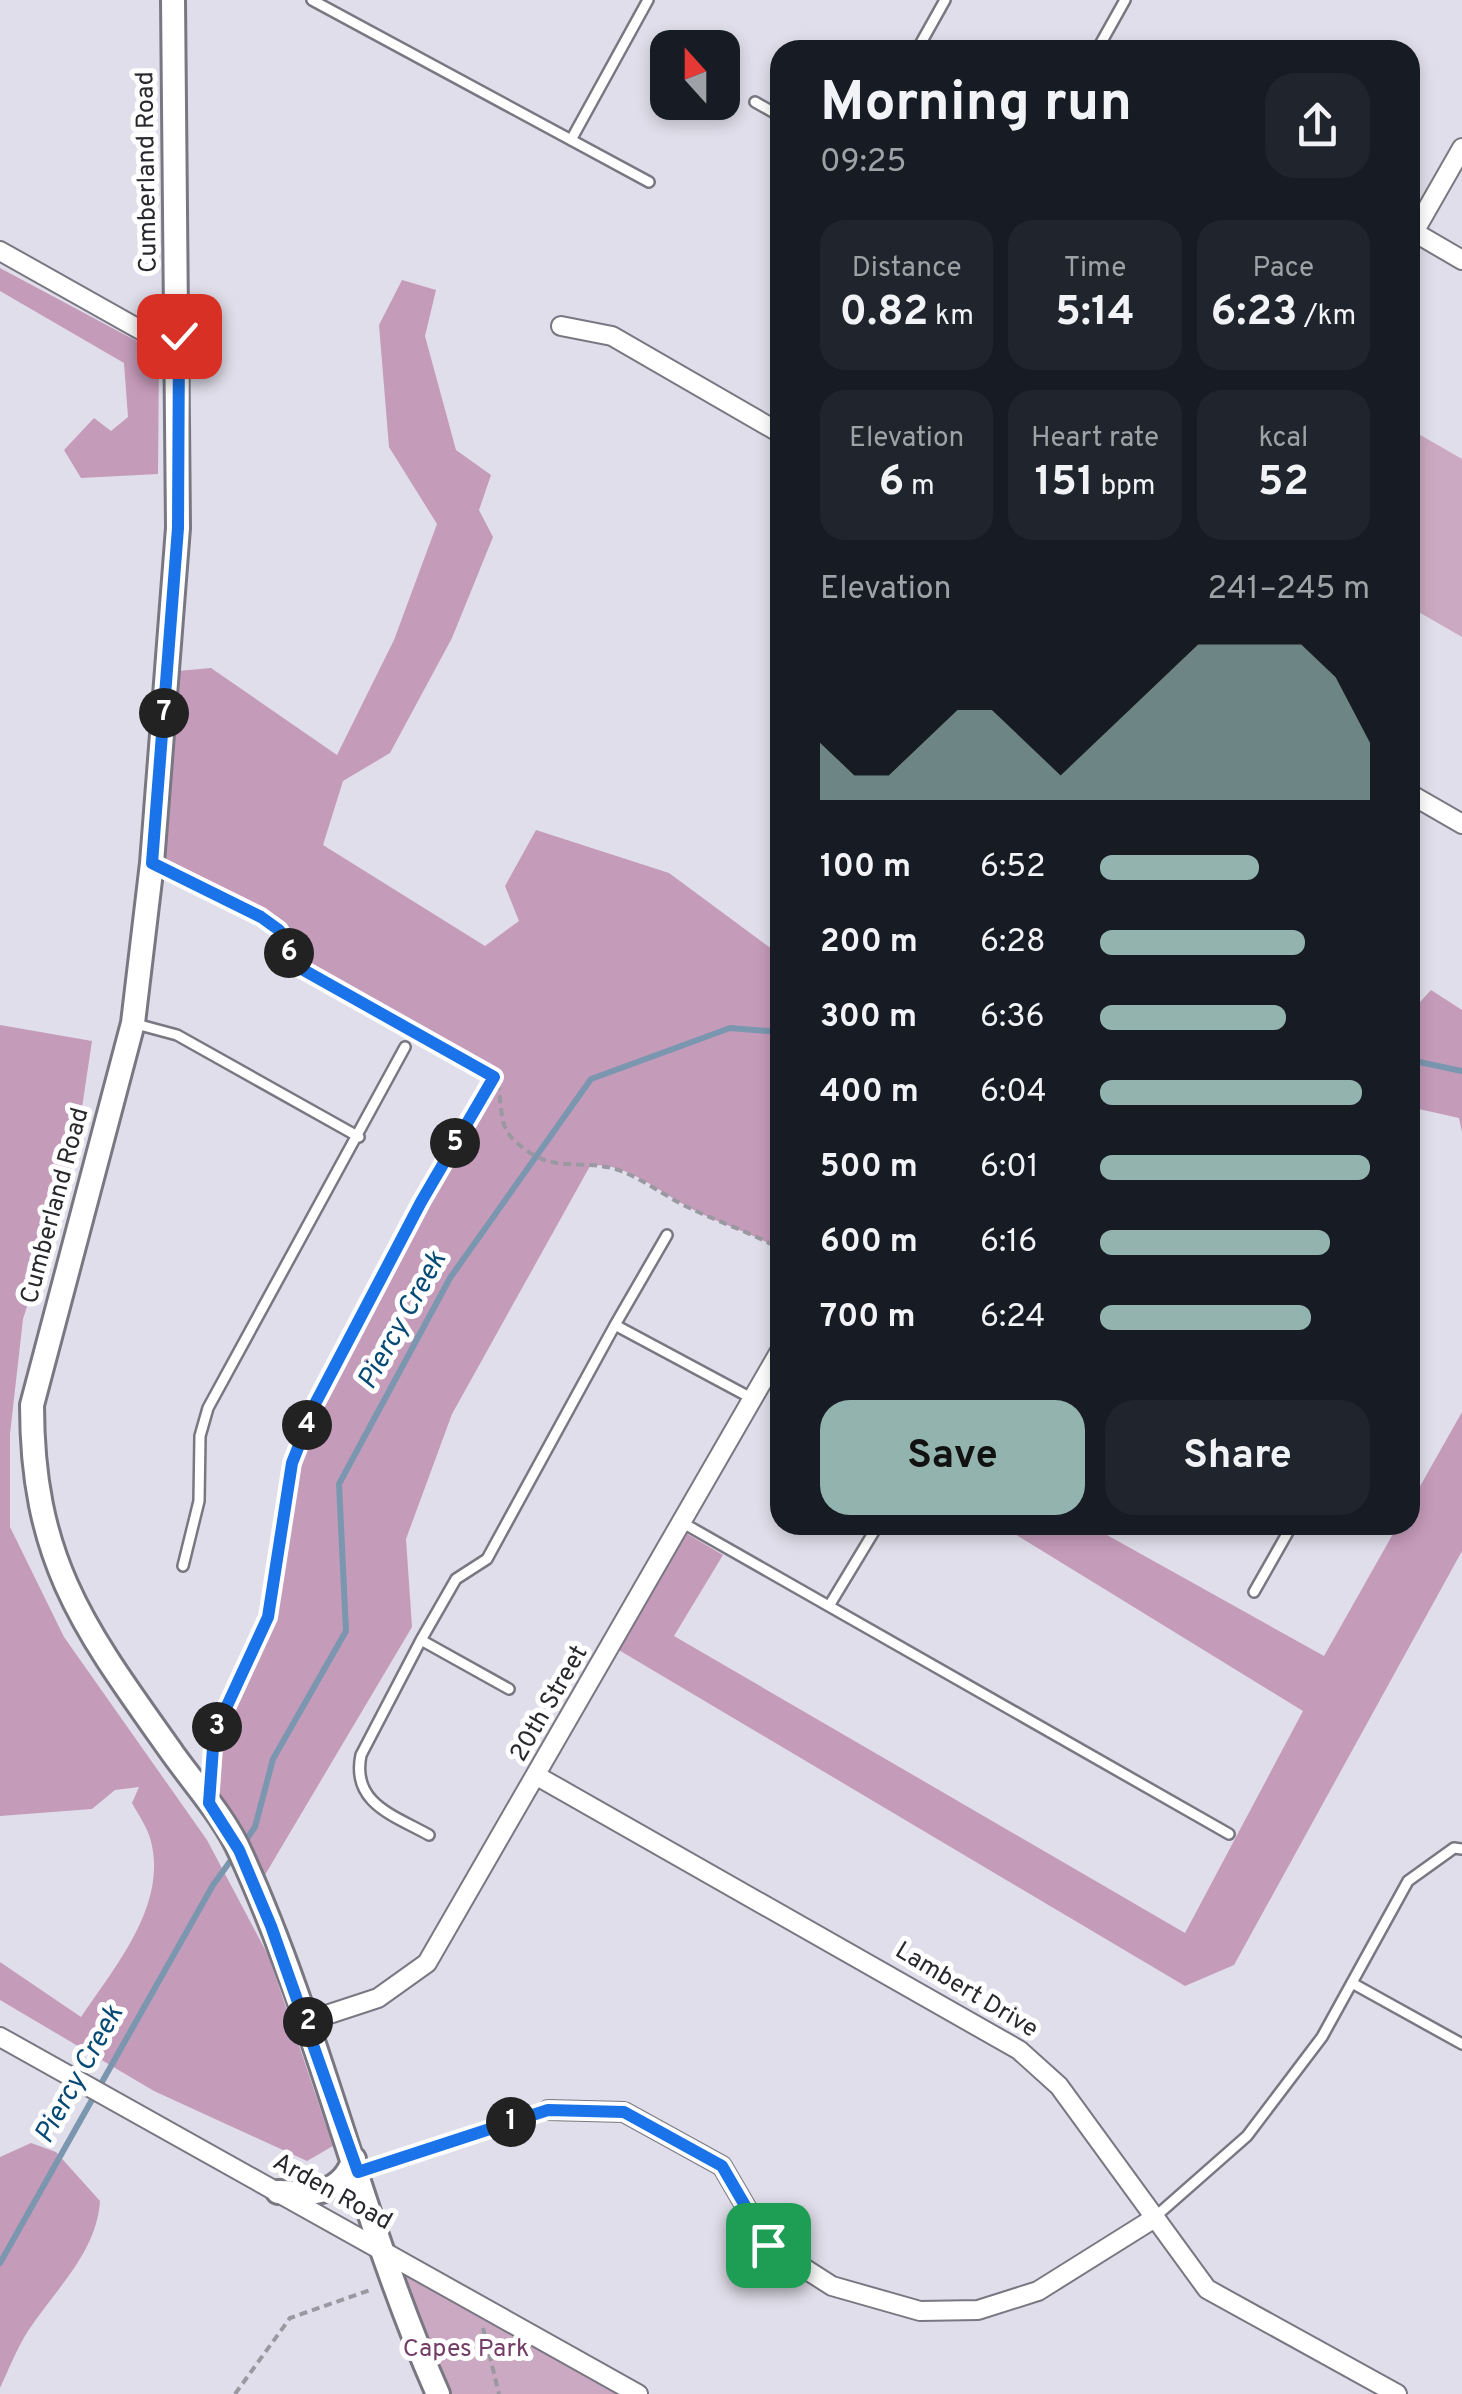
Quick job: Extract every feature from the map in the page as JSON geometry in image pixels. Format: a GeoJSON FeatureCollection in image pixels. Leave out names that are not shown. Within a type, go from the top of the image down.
{"type":"FeatureCollection","features":[{"type":"Feature","properties":{"kind":"street","name":"Cumberland Road"},"geometry":{"type":"LineString","coordinates":[[173,0],[178,528],[152,863],[133,1023],[32,1405],[32,1466],[44,1528],[63,1586],[88,1634],[239,1850],[308,2021],[392,2283],[438,2394]]}},
{"type":"Feature","properties":{"kind":"street"},"geometry":{"type":"LineString","coordinates":[[1420,222],[1462,148]]}},
{"type":"Feature","properties":{"kind":"street"},"geometry":{"type":"LineString","coordinates":[[1420,240],[1462,260]]}},
{"type":"Feature","properties":{"kind":"street"},"geometry":{"type":"LineString","coordinates":[[0,251],[154,337],[179,336]]}},
{"type":"Feature","properties":{"kind":"street"},"geometry":{"type":"LineString","coordinates":[[562,326],[612,336],[770,427]]}},
{"type":"Feature","properties":{"kind":"street"},"geometry":{"type":"LineString","coordinates":[[1420,800],[1462,824]]}},
{"type":"Feature","properties":{"kind":"street","name":"20th Street"},"geometry":{"type":"LineString","coordinates":[[308,2021],[378,1998],[427,1963],[770,1369]]}},
{"type":"Feature","properties":{"kind":"street","name":"Lambert Drive"},"geometry":{"type":"LineString","coordinates":[[537,1776],[1018,2050],[1059,2086],[1207,2290],[1397,2394]]}},
{"type":"Feature","properties":{"kind":"street","name":"Arden Road"},"geometry":{"type":"LineString","coordinates":[[0,2037],[638,2394]]}},
{"type":"Feature","properties":{"kind":"street"},"geometry":{"type":"LineString","coordinates":[[548,2110],[624,2112],[722,2166],[768,2245],[832,2286],[920,2311],[978,2310],[1038,2292],[1152,2219]]}},
{"type":"Feature","properties":{"kind":"street"},"geometry":{"type":"LineString","coordinates":[[278,2192],[330,2190],[347,2178],[356,2165]]}},
{"type":"Feature","properties":{"kind":"lane"},"geometry":{"type":"LineString","coordinates":[[312,0],[649,182]]}},
{"type":"Feature","properties":{"kind":"lane"},"geometry":{"type":"LineString","coordinates":[[571,140],[648,0]]}},
{"type":"Feature","properties":{"kind":"lane"},"geometry":{"type":"LineString","coordinates":[[923,40],[945,0]]}},
{"type":"Feature","properties":{"kind":"lane"},"geometry":{"type":"LineString","coordinates":[[1103,40],[1126,0]]}},
{"type":"Feature","properties":{"kind":"lane"},"geometry":{"type":"LineString","coordinates":[[755,102],[770,110]]}},
{"type":"Feature","properties":{"kind":"lane"},"geometry":{"type":"LineString","coordinates":[[133,1023],[177,1035],[359,1137]]}},
{"type":"Feature","properties":{"kind":"lane"},"geometry":{"type":"LineString","coordinates":[[183,1566],[199,1500],[200,1436],[208,1408],[406,1048]]}},
{"type":"Feature","properties":{"kind":"lane"},"geometry":{"type":"LineString","coordinates":[[429,1834],[370,1801],[357,1773],[361,1755],[456,1579],[487,1559],[666,1235]]}},
{"type":"Feature","properties":{"kind":"lane"},"geometry":{"type":"LineString","coordinates":[[615,1326],[753,1399]]}},
{"type":"Feature","properties":{"kind":"lane"},"geometry":{"type":"LineString","coordinates":[[683,1523],[1229,1834]]}},
{"type":"Feature","properties":{"kind":"lane"},"geometry":{"type":"LineString","coordinates":[[830,1606],[872,1535]]}},
{"type":"Feature","properties":{"kind":"lane"},"geometry":{"type":"LineString","coordinates":[[1254,1592],[1287,1535]]}},
{"type":"Feature","properties":{"kind":"lane"},"geometry":{"type":"LineString","coordinates":[[421,1640],[509,1688]]}},
{"type":"Feature","properties":{"kind":"lane"},"geometry":{"type":"LineString","coordinates":[[1152,2219],[1247,2136],[1322,2037],[1408,1882],[1454,1848],[1462,1849]]}},
{"type":"Feature","properties":{"kind":"lane"},"geometry":{"type":"LineString","coordinates":[[1352,1983],[1462,2044]]}},
{"type":"Feature","properties":{"kind":"path"},"geometry":{"type":"LineString","coordinates":[[152,863],[261,917],[279,930],[300,968],[494,1077],[500,1087],[498,1106],[510,1138],[540,1160],[572,1168],[601,1164],[625,1172],[694,1210],[770,1244]]}},
{"type":"Feature","properties":{"kind":"path"},"geometry":{"type":"LineString","coordinates":[[209,1803],[214,1734],[268,1617],[292,1463],[310,1417],[405,1232],[494,1077]]}},
{"type":"Feature","properties":{"kind":"path"},"geometry":{"type":"LineString","coordinates":[[356,2165],[548,2110]]}},
{"type":"Feature","properties":{"kind":"path"},"geometry":{"type":"LineString","coordinates":[[235,2394],[290,2318],[392,2283]]}},
{"type":"Feature","properties":{"kind":"path"},"geometry":{"type":"LineString","coordinates":[[478,2304],[500,2394]]}},
{"type":"Feature","properties":{"kind":"green space"},"geometry":{"type":"Polygon","coordinates":[[[1420,435],[1462,459],[1462,637],[1420,613],[1420,435]]]}},
{"type":"Feature","properties":{"kind":"green space","name":"Capes Park"},"geometry":{"type":"Polygon","coordinates":[[[382,2250],[638,2394],[438,2394],[382,2250]]]}},
{"type":"Feature","properties":{"kind":"shaded area"},"geometry":{"type":"Polygon","coordinates":[[[0,268],[159,353],[158,474],[81,478],[64,450],[94,418],[111,431],[128,417],[124,363],[0,291],[0,268]]]}},
{"type":"Feature","properties":{"kind":"shaded area"},"geometry":{"type":"Polygon","coordinates":[[[402,280],[436,290],[425,336],[456,450],[491,475],[479,510],[493,537],[452,638],[390,753],[343,781],[323,845],[485,946],[519,921],[505,886],[536,830],[669,873],[770,948],[770,1244],[692,1209],[630,1173],[590,1166],[452,1414],[406,1539],[412,1627],[256,1890],[209,1803],[213,1734],[268,1617],[292,1463],[316,1402],[405,1231],[494,1077],[300,968],[279,931],[261,917],[152,863],[167,672],[211,668],[337,755],[394,640],[437,524],[389,447],[379,325],[402,280]]]}},
{"type":"Feature","properties":{"kind":"shaded area"},"geometry":{"type":"Polygon","coordinates":[[[1431,990],[1462,1010],[1462,1132],[1459,1118],[1420,1109],[1420,1002],[1431,990]]]}},
{"type":"Feature","properties":{"kind":"shaded area"},"geometry":{"type":"Polygon","coordinates":[[[0,1025],[92,1041],[74,1161],[23,1319],[10,1434],[10,1527],[64,1637],[207,1840],[269,1957],[333,2146],[307,2161],[154,2091],[0,2000],[0,1962],[81,2017],[134,1936],[151,1892],[154,1869],[149,1835],[132,1803],[139,1787],[115,1790],[92,1809],[0,1816],[0,1025]]]}},
{"type":"Feature","properties":{"kind":"shaded area"},"geometry":{"type":"Polygon","coordinates":[[[1462,1412],[1462,1551],[1234,1965],[1185,1986],[612,1646],[679,1529],[723,1555],[674,1636],[1185,1933],[1303,1711],[1016,1535],[1107,1535],[1324,1656],[1392,1535],[1420,1535],[1420,1486],[1462,1412]]]}},
{"type":"Feature","properties":{"kind":"shaded area"},"geometry":{"type":"Polygon","coordinates":[[[31,2143],[56,2152],[100,2201],[83,2254],[28,2331],[0,2388],[0,2157],[31,2143]]]}},
{"type":"Feature","properties":{"kind":"waterway","name":"Piercy Creek"},"geometry":{"type":"LineString","coordinates":[[242,1846],[255,1827],[273,1759],[346,1631],[339,1484],[450,1278],[591,1079],[730,1028],[770,1031]]}},
{"type":"Feature","properties":{"kind":"waterway","name":"Piercy Creek"},"geometry":{"type":"LineString","coordinates":[[1420,1062],[1462,1071]]}},
{"type":"Feature","properties":{"kind":"waterway","name":"Piercy Creek"},"geometry":{"type":"LineString","coordinates":[[0,2263],[213,1885],[234,1856]]}},
{"type":"Feature","properties":{"kind":"route"},"geometry":{"type":"LineString","coordinates":[[179,336],[178,528],[152,863],[261,917],[279,930],[286,949],[300,968],[494,1077],[421,1202],[316,1402],[292,1463],[268,1617],[214,1734],[209,1803],[239,1850],[271,1926],[308,2021],[358,2172],[548,2110],[624,2112],[722,2166],[768,2245]]}}]}
